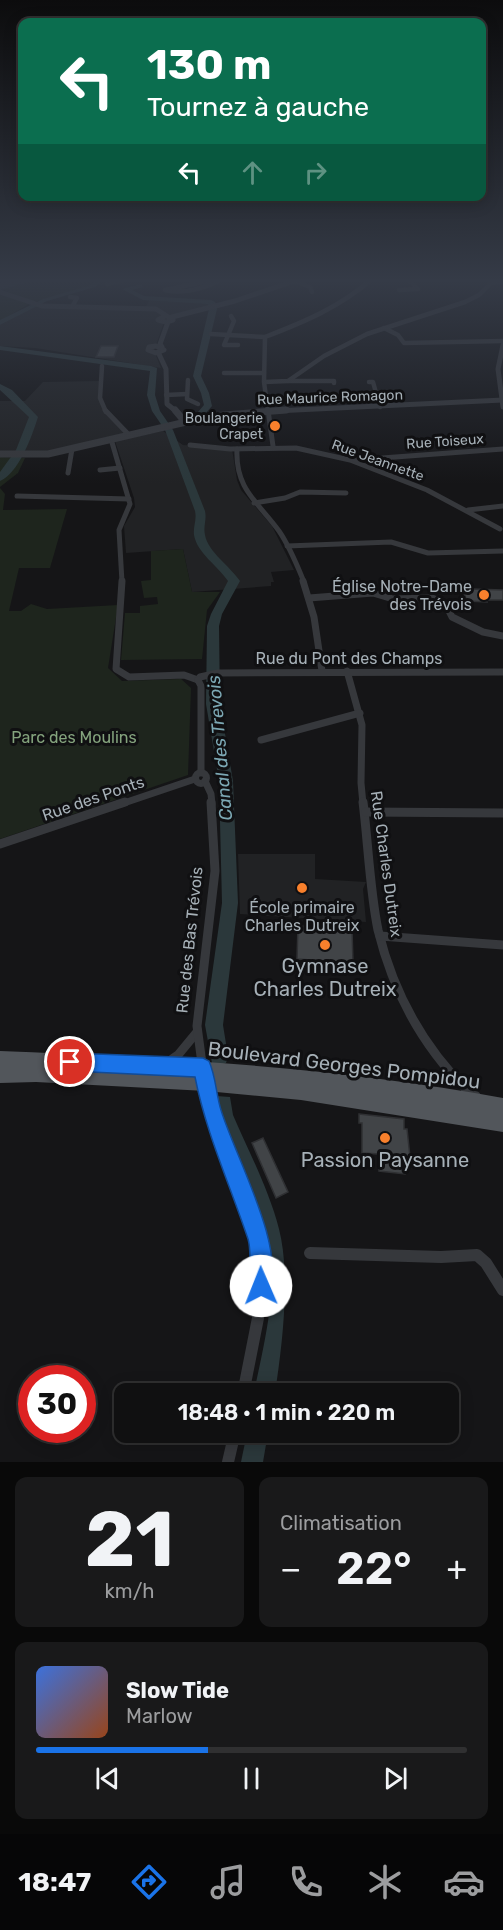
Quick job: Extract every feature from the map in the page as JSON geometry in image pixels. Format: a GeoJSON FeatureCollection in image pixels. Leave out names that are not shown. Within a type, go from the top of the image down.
{"type":"FeatureCollection","features":[{"type":"Feature","properties":{"kind":"main road","name":"Boulevard Georges Pompidou"},"geometry":{"type":"LineString","coordinates":[[0,1059],[163,1066],[301,1092],[503,1123]]}},
{"type":"Feature","properties":{"kind":"main road","name":"Boulevard Georges Pompidou"},"geometry":{"type":"LineString","coordinates":[[0,1075],[204,1075],[356,1084],[503,1107]]}},
{"type":"Feature","properties":{"kind":"street"},"geometry":{"type":"LineString","coordinates":[[152,347],[148,350],[160,350],[166,369],[167,404],[186,422]]}},
{"type":"Feature","properties":{"kind":"street"},"geometry":{"type":"LineString","coordinates":[[265,347],[264,382],[273,446]]}},
{"type":"Feature","properties":{"kind":"street"},"geometry":{"type":"LineString","coordinates":[[288,381],[341,347]]}},
{"type":"Feature","properties":{"kind":"street"},"geometry":{"type":"LineString","coordinates":[[502,347],[498,369],[503,407]]}},
{"type":"Feature","properties":{"kind":"street"},"geometry":{"type":"LineString","coordinates":[[102,366],[98,386],[100,403],[108,416],[129,435]]}},
{"type":"Feature","properties":{"kind":"street"},"geometry":{"type":"LineString","coordinates":[[224,374],[264,373]]}},
{"type":"Feature","properties":{"kind":"street"},"geometry":{"type":"LineString","coordinates":[[188,380],[189,402],[198,404]]}},
{"type":"Feature","properties":{"kind":"street"},"geometry":{"type":"LineString","coordinates":[[264,382],[334,381],[334,383]]}},
{"type":"Feature","properties":{"kind":"street"},"geometry":{"type":"LineString","coordinates":[[369,382],[373,382],[380,407]]}},
{"type":"Feature","properties":{"kind":"street"},"geometry":{"type":"LineString","coordinates":[[166,395],[187,394]]}},
{"type":"Feature","properties":{"kind":"street","name":"Rue Maurice Romagon"},"geometry":{"type":"LineString","coordinates":[[0,454],[48,454],[212,416],[268,411],[503,400]]}},
{"type":"Feature","properties":{"kind":"street"},"geometry":{"type":"LineString","coordinates":[[17,496],[129,499],[111,439]]}},
{"type":"Feature","properties":{"kind":"street","name":"Rue Jeannette"},"geometry":{"type":"LineString","coordinates":[[190,445],[237,449],[273,446],[322,452],[414,484],[501,529]]}},
{"type":"Feature","properties":{"kind":"street"},"geometry":{"type":"LineString","coordinates":[[68,473],[72,449]]}},
{"type":"Feature","properties":{"kind":"street"},"geometry":{"type":"LineString","coordinates":[[237,449],[236,459],[241,484],[280,532],[309,598],[322,671]]}},
{"type":"Feature","properties":{"kind":"street","name":"Rue Toiseux"},"geometry":{"type":"LineString","coordinates":[[353,461],[503,449]]}},
{"type":"Feature","properties":{"kind":"street"},"geometry":{"type":"LineString","coordinates":[[100,470],[120,468]]}},
{"type":"Feature","properties":{"kind":"street"},"geometry":{"type":"LineString","coordinates":[[254,502],[285,498],[300,492],[346,493]]}},
{"type":"Feature","properties":{"kind":"street","name":"Rue du Pont des Champs"},"geometry":{"type":"LineString","coordinates":[[129,499],[129,509],[118,530],[123,582],[116,669],[129,677],[184,675],[201,678],[218,673],[322,671],[503,672]]}},
{"type":"Feature","properties":{"kind":"street"},"geometry":{"type":"LineString","coordinates":[[467,510],[503,506]]}},
{"type":"Feature","properties":{"kind":"street"},"geometry":{"type":"LineString","coordinates":[[286,546],[391,542],[428,553],[503,551]]}},
{"type":"Feature","properties":{"kind":"street"},"geometry":{"type":"LineString","coordinates":[[309,598],[373,593],[393,599],[432,598],[446,605],[452,617],[483,632],[503,636]]}},
{"type":"Feature","properties":{"kind":"street","name":"Rue Charles Dutreix"},"geometry":{"type":"LineString","coordinates":[[347,671],[360,713],[361,783],[380,936],[394,983],[430,1049],[454,1078],[482,1103]]}},
{"type":"Feature","properties":{"kind":"street","name":"Rue des Bas Trévois"},"geometry":{"type":"LineString","coordinates":[[201,678],[200,778],[211,794],[215,871],[197,1032],[211,1110],[260,1242],[258,1318],[245,1383]]}},
{"type":"Feature","properties":{"kind":"street"},"geometry":{"type":"LineString","coordinates":[[261,740],[360,713]]}},
{"type":"Feature","properties":{"kind":"street","name":"Rue des Ponts"},"geometry":{"type":"LineString","coordinates":[[0,844],[200,778]]}},
{"type":"Feature","properties":{"kind":"street"},"geometry":{"type":"LineString","coordinates":[[366,812],[503,813]]}},
{"type":"Feature","properties":{"kind":"street"},"geometry":{"type":"LineString","coordinates":[[380,936],[503,945]]}},
{"type":"Feature","properties":{"kind":"street","name":"Rue des Bas Trévois"},"geometry":{"type":"LineString","coordinates":[[163,1066],[178,1056],[197,1032]]}},
{"type":"Feature","properties":{"kind":"street"},"geometry":{"type":"LineString","coordinates":[[310,1253],[441,1257],[477,1255],[486,1263],[503,1290]]}},
{"type":"Feature","properties":{"kind":"street"},"geometry":{"type":"LineString","coordinates":[[228,1462],[232,1443]]}},
{"type":"Feature","properties":{"kind":"shaded area"},"geometry":{"type":"Polygon","coordinates":[[[21,347],[155,347],[154,351],[161,368],[21,347]]]}},
{"type":"Feature","properties":{"kind":"shaded area"},"geometry":{"type":"Polygon","coordinates":[[[99,381],[100,401],[131,435],[44,455],[0,454],[0,401],[25,401],[43,382],[99,381]]]}},
{"type":"Feature","properties":{"kind":"shaded area"},"geometry":{"type":"Polygon","coordinates":[[[163,431],[183,445],[232,449],[241,490],[272,526],[294,570],[271,572],[274,582],[271,582],[271,586],[192,592],[183,549],[126,553],[124,526],[135,507],[115,441],[163,431]]]}},
{"type":"Feature","properties":{"kind":"shaded area","name":"École primaire Charles Dutreix"},"geometry":{"type":"Polygon","coordinates":[[[238,854],[315,854],[315,879],[366,882],[363,889],[366,922],[240,914],[238,854]]]}},
{"type":"Feature","properties":{"kind":"shaded area"},"geometry":{"type":"Polygon","coordinates":[[[216,1096],[230,1097],[233,1115],[275,1214],[283,1247],[285,1289],[283,1333],[276,1383],[256,1383],[269,1314],[271,1252],[261,1217],[216,1096]]]}},
{"type":"Feature","properties":{"kind":"shaded area"},"geometry":{"type":"Polygon","coordinates":[[[245,1443],[266,1443],[263,1462],[241,1462],[245,1443]]]}},
{"type":"Feature","properties":{"kind":"green space"},"geometry":{"type":"Polygon","coordinates":[[[0,457],[25,458],[18,473],[0,487],[0,457]]]}},
{"type":"Feature","properties":{"kind":"green space","name":"Parc des Moulins"},"geometry":{"type":"Polygon","coordinates":[[[0,488],[5,494],[3,510],[67,509],[50,568],[19,568],[9,611],[21,611],[31,604],[47,609],[118,605],[108,668],[122,681],[181,679],[191,688],[188,775],[0,839],[0,488]]]}},
{"type":"Feature","properties":{"kind":"green space"},"geometry":{"type":"Polygon","coordinates":[[[183,549],[192,592],[220,592],[207,610],[202,659],[121,660],[125,613],[140,613],[140,606],[158,604],[157,597],[144,598],[141,581],[151,580],[151,551],[183,549]]]}},
{"type":"Feature","properties":{"kind":"building"},"geometry":{"type":"Polygon","coordinates":[[[100,347],[118,347],[114,357],[96,357],[100,347]]]}},
{"type":"Feature","properties":{"kind":"building","name":"Église Notre-Dame des Trévois"},"geometry":{"type":"Polygon","coordinates":[[[472,589],[503,590],[503,600],[467,601],[463,591],[472,591],[472,589]]]}},
{"type":"Feature","properties":{"kind":"building","name":"Gymnase Charles Dutreix"},"geometry":{"type":"Polygon","coordinates":[[[298,925],[352,929],[353,963],[297,959],[298,925]]]}},
{"type":"Feature","properties":{"kind":"building","name":"Passion Paysanne"},"geometry":{"type":"Polygon","coordinates":[[[359,1114],[404,1119],[410,1157],[406,1157],[405,1174],[379,1171],[379,1154],[362,1153],[362,1123],[359,1123],[359,1114]]]}},
{"type":"Feature","properties":{"kind":"building"},"geometry":{"type":"Polygon","coordinates":[[[263,1138],[288,1192],[276,1198],[252,1143],[263,1138]]]}},
{"type":"Feature","properties":{"kind":"waterway"},"geometry":{"type":"LineString","coordinates":[[202,412],[208,406],[197,376],[204,347]]}},
{"type":"Feature","properties":{"kind":"waterway","name":"Canal des Trevois"},"geometry":{"type":"LineString","coordinates":[[0,348],[154,370],[151,395],[156,411],[169,430],[200,511],[202,519],[199,528],[203,544],[234,581],[213,626],[213,704],[226,781],[230,903],[214,1025],[219,1056]]}},
{"type":"Feature","properties":{"kind":"waterway"},"geometry":{"type":"LineString","coordinates":[[0,386],[34,417],[20,450],[0,478]]}},
{"type":"Feature","properties":{"kind":"place","name":"Boulangerie Crapet"},"geometry":{"type":"Point","coordinates":[275,426]}},
{"type":"Feature","properties":{"kind":"place","name":"Église Notre-Dame des Trévois"},"geometry":{"type":"Point","coordinates":[484,595]}},
{"type":"Feature","properties":{"kind":"place","name":"École primaire Charles Dutreix"},"geometry":{"type":"Point","coordinates":[302,888]}},
{"type":"Feature","properties":{"kind":"place","name":"Gymnase Charles Dutreix"},"geometry":{"type":"Point","coordinates":[325,945]}},
{"type":"Feature","properties":{"kind":"place","name":"Passion Paysanne"},"geometry":{"type":"Point","coordinates":[385,1138]}},
{"type":"Feature","properties":{"kind":"route"},"geometry":{"type":"LineString","coordinates":[[70,1062],[203,1068],[211,1110],[260,1242],[261,1286]]}}]}
